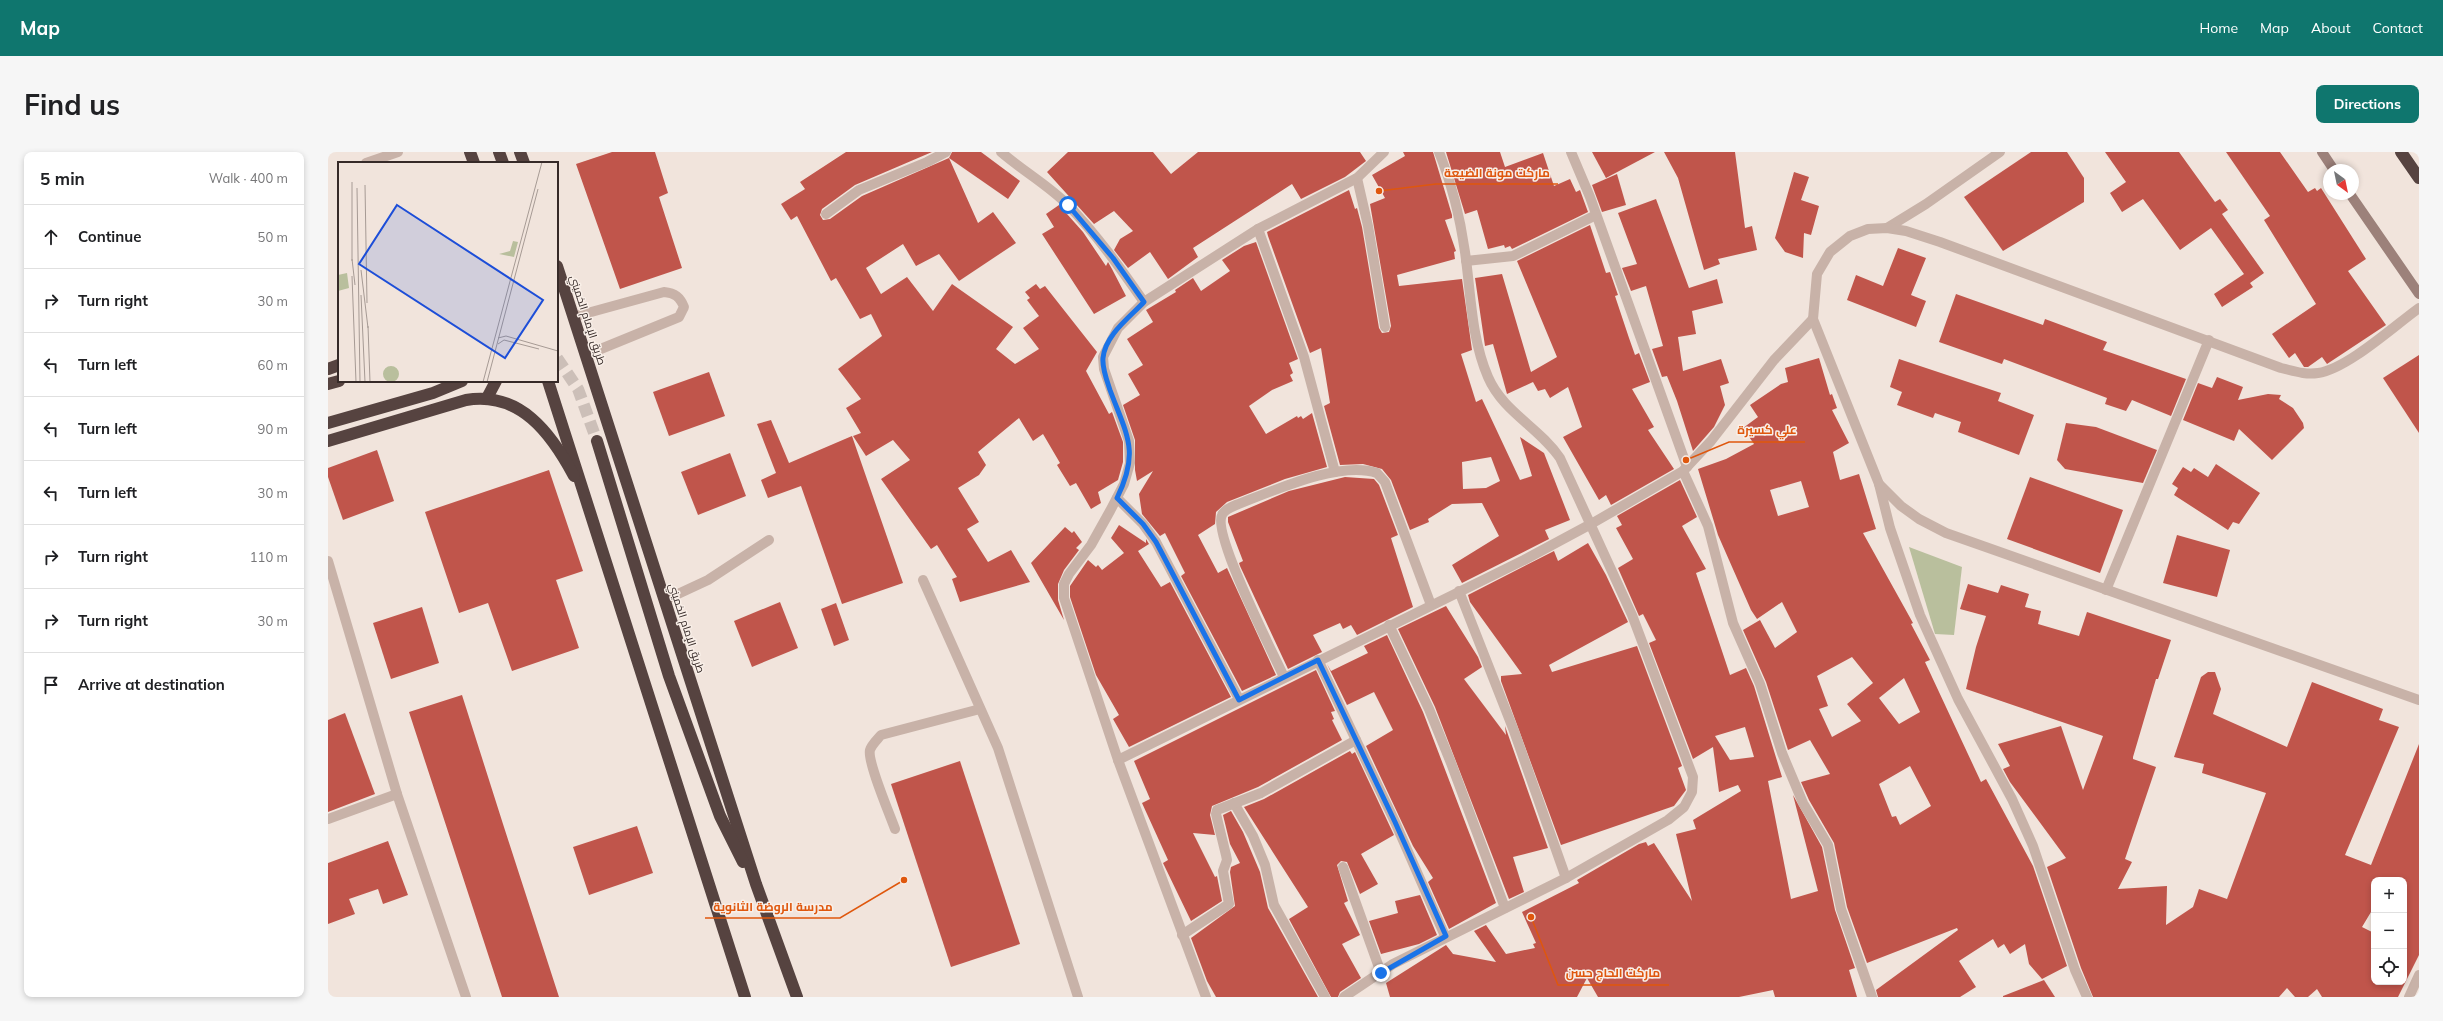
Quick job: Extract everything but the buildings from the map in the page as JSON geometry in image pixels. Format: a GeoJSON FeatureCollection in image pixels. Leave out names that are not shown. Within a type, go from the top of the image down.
{"type":"FeatureCollection","features":[{"type":"Feature","properties":{"kind":"highway"},"geometry":{"type":"LineString","coordinates":[[470,152],[473,162]]}},
{"type":"Feature","properties":{"kind":"highway"},"geometry":{"type":"LineString","coordinates":[[499,152],[503,162]]}},
{"type":"Feature","properties":{"kind":"highway"},"geometry":{"type":"LineString","coordinates":[[520,152],[524,162]]}},
{"type":"Feature","properties":{"kind":"highway"},"geometry":{"type":"LineString","coordinates":[[2401,152],[2419,178]]}},
{"type":"Feature","properties":{"kind":"highway","name":"طريق الإمام الخميني"},"geometry":{"type":"LineString","coordinates":[[558,269],[756,884],[797,997]]}},
{"type":"Feature","properties":{"kind":"highway"},"geometry":{"type":"LineString","coordinates":[[328,369],[338,365]]}},
{"type":"Feature","properties":{"kind":"highway"},"geometry":{"type":"LineString","coordinates":[[328,384],[338,380]]}},
{"type":"Feature","properties":{"kind":"highway"},"geometry":{"type":"LineString","coordinates":[[328,423],[433,393],[460,382]]}},
{"type":"Feature","properties":{"kind":"highway"},"geometry":{"type":"LineString","coordinates":[[487,398],[495,382]]}},
{"type":"Feature","properties":{"kind":"highway"},"geometry":{"type":"LineString","coordinates":[[548,382],[592,512],[744,996]]}},
{"type":"Feature","properties":{"kind":"highway"},"geometry":{"type":"LineString","coordinates":[[328,441],[451,404],[487,398],[509,403],[533,419],[544,430],[564,458],[592,512]]}},
{"type":"Feature","properties":{"kind":"highway"},"geometry":{"type":"LineString","coordinates":[[597,441],[669,676],[706,780],[727,831],[756,884]]}},
{"type":"Feature","properties":{"kind":"main road"},"geometry":{"type":"LineString","coordinates":[[2322,152],[2330,164]]}},
{"type":"Feature","properties":{"kind":"main road"},"geometry":{"type":"LineString","coordinates":[[2354,200],[2419,294]]}},
{"type":"Feature","properties":{"kind":"street"},"geometry":{"type":"LineString","coordinates":[[369,162],[398,152]]}},
{"type":"Feature","properties":{"kind":"street"},"geometry":{"type":"LineString","coordinates":[[826,214],[860,190],[927,162],[946,152]]}},
{"type":"Feature","properties":{"kind":"street"},"geometry":{"type":"LineString","coordinates":[[1001,152],[1046,185],[1068,205],[1113,258],[1144,302]]}},
{"type":"Feature","properties":{"kind":"street"},"geometry":{"type":"LineString","coordinates":[[1206,997],[1118,760],[1064,598],[1064,584],[1069,574],[1091,545],[1117,498],[1130,463],[1129,441],[1108,384],[1103,357],[1118,328],[1144,302],[1258,229],[1357,178],[1384,152]]}},
{"type":"Feature","properties":{"kind":"street"},"geometry":{"type":"LineString","coordinates":[[1344,997],[1381,973],[1446,936],[1566,878],[1668,820],[1684,807],[1692,792],[1693,776],[1632,615],[1560,458],[1551,444],[1522,422],[1494,389],[1488,378],[1477,338],[1458,210],[1439,152]]}},
{"type":"Feature","properties":{"kind":"street"},"geometry":{"type":"LineString","coordinates":[[1571,152],[1596,215],[1685,469],[1708,526],[1733,623],[1760,684],[1782,753],[1803,803],[1828,845],[1841,909],[1872,997]]}},
{"type":"Feature","properties":{"kind":"street"},"geometry":{"type":"LineString","coordinates":[[1887,228],[1926,204],[2000,152]]}},
{"type":"Feature","properties":{"kind":"street"},"geometry":{"type":"LineString","coordinates":[[1357,178],[1368,226],[1385,328]]}},
{"type":"Feature","properties":{"kind":"street"},"geometry":{"type":"LineString","coordinates":[[1466,261],[1513,256],[1596,215]]}},
{"type":"Feature","properties":{"kind":"street"},"geometry":{"type":"LineString","coordinates":[[2087,997],[2075,970],[2033,846],[2012,799],[1958,699],[1920,615],[1890,528],[1879,484],[1813,320],[1817,274],[1830,252],[1850,236],[1868,229],[1887,228],[1906,231],[2209,340],[2281,368],[2302,374],[2319,373],[2336,368],[2419,308]]}},
{"type":"Feature","properties":{"kind":"street"},"geometry":{"type":"LineString","coordinates":[[1258,229],[1304,357],[1335,472]]}},
{"type":"Feature","properties":{"kind":"street"},"geometry":{"type":"LineString","coordinates":[[573,317],[664,292],[671,293],[681,299],[684,307],[679,317],[586,355]]}},
{"type":"Feature","properties":{"kind":"street"},"geometry":{"type":"LineString","coordinates":[[1118,760],[1591,524],[1685,469],[1711,441],[1774,360],[1813,320]]}},
{"type":"Feature","properties":{"kind":"street"},"geometry":{"type":"LineString","coordinates":[[2106,590],[2209,340]]}},
{"type":"Feature","properties":{"kind":"street"},"geometry":{"type":"LineString","coordinates":[[1284,677],[1236,572],[1221,525],[1221,516],[1226,510],[1236,505],[1335,472],[1357,469],[1372,471],[1381,477],[1431,605]]}},
{"type":"Feature","properties":{"kind":"street"},"geometry":{"type":"LineString","coordinates":[[1879,484],[1901,506],[1918,519],[1946,533],[2419,700]]}},
{"type":"Feature","properties":{"kind":"street"},"geometry":{"type":"LineString","coordinates":[[1117,498],[1143,524],[1156,542],[1239,700]]}},
{"type":"Feature","properties":{"kind":"street"},"geometry":{"type":"LineString","coordinates":[[664,600],[708,580],[769,540]]}},
{"type":"Feature","properties":{"kind":"street"},"geometry":{"type":"LineString","coordinates":[[328,561],[397,794],[466,997]]}},
{"type":"Feature","properties":{"kind":"street"},"geometry":{"type":"LineString","coordinates":[[923,580],[998,748],[1078,997]]}},
{"type":"Feature","properties":{"kind":"street"},"geometry":{"type":"LineString","coordinates":[[1459,591],[1514,731],[1566,878]]}},
{"type":"Feature","properties":{"kind":"street"},"geometry":{"type":"LineString","coordinates":[[1389,625],[1429,709],[1452,763],[1505,908]]}},
{"type":"Feature","properties":{"kind":"street"},"geometry":{"type":"LineString","coordinates":[[1318,660],[1446,936]]}},
{"type":"Feature","properties":{"kind":"street"},"geometry":{"type":"LineString","coordinates":[[895,829],[872,764],[870,751],[874,743],[881,735],[980,709]]}},
{"type":"Feature","properties":{"kind":"street"},"geometry":{"type":"LineString","coordinates":[[1182,935],[1229,904],[1223,871],[1226,855],[1216,814],[1217,810],[1262,793],[1356,740]]}},
{"type":"Feature","properties":{"kind":"street"},"geometry":{"type":"LineString","coordinates":[[328,819],[397,794]]}},
{"type":"Feature","properties":{"kind":"street"},"geometry":{"type":"LineString","coordinates":[[1234,803],[1253,836],[1265,865],[1274,905],[1325,997]]}},
{"type":"Feature","properties":{"kind":"street"},"geometry":{"type":"LineString","coordinates":[[1343,867],[1381,973]]}},
{"type":"Feature","properties":{"kind":"street"},"geometry":{"type":"LineString","coordinates":[[2409,997],[2419,975]]}},
{"type":"Feature","properties":{"kind":"green space"},"geometry":{"type":"Polygon","coordinates":[[[1909,547],[1962,567],[1954,635],[1935,634],[1909,547]]]}},
{"type":"Feature","properties":{"kind":"tunnel"},"geometry":{"type":"LineString","coordinates":[[558,359],[578,389],[597,441]]}},
{"type":"Feature","properties":{"kind":"place","name":"ماركت مونة الضيعة"},"geometry":{"type":"Point","coordinates":[1379,191]}},
{"type":"Feature","properties":{"kind":"place","name":"علي كسيرة"},"geometry":{"type":"Point","coordinates":[1686,460]}},
{"type":"Feature","properties":{"kind":"place","name":"مدرسة الروضة الثانوية"},"geometry":{"type":"Point","coordinates":[904,880]}},
{"type":"Feature","properties":{"kind":"place","name":"ماركت الحاج حسن"},"geometry":{"type":"Point","coordinates":[1531,917]}},
{"type":"Feature","properties":{"kind":"route"},"geometry":{"type":"LineString","coordinates":[[1068,205],[1113,258],[1144,302],[1118,328],[1108,344],[1103,357],[1104,369],[1108,384],[1129,441],[1130,463],[1124,484],[1117,498],[1131,510],[1156,542],[1239,700],[1318,660],[1395,822],[1446,936],[1393,964],[1381,973]]}}]}
